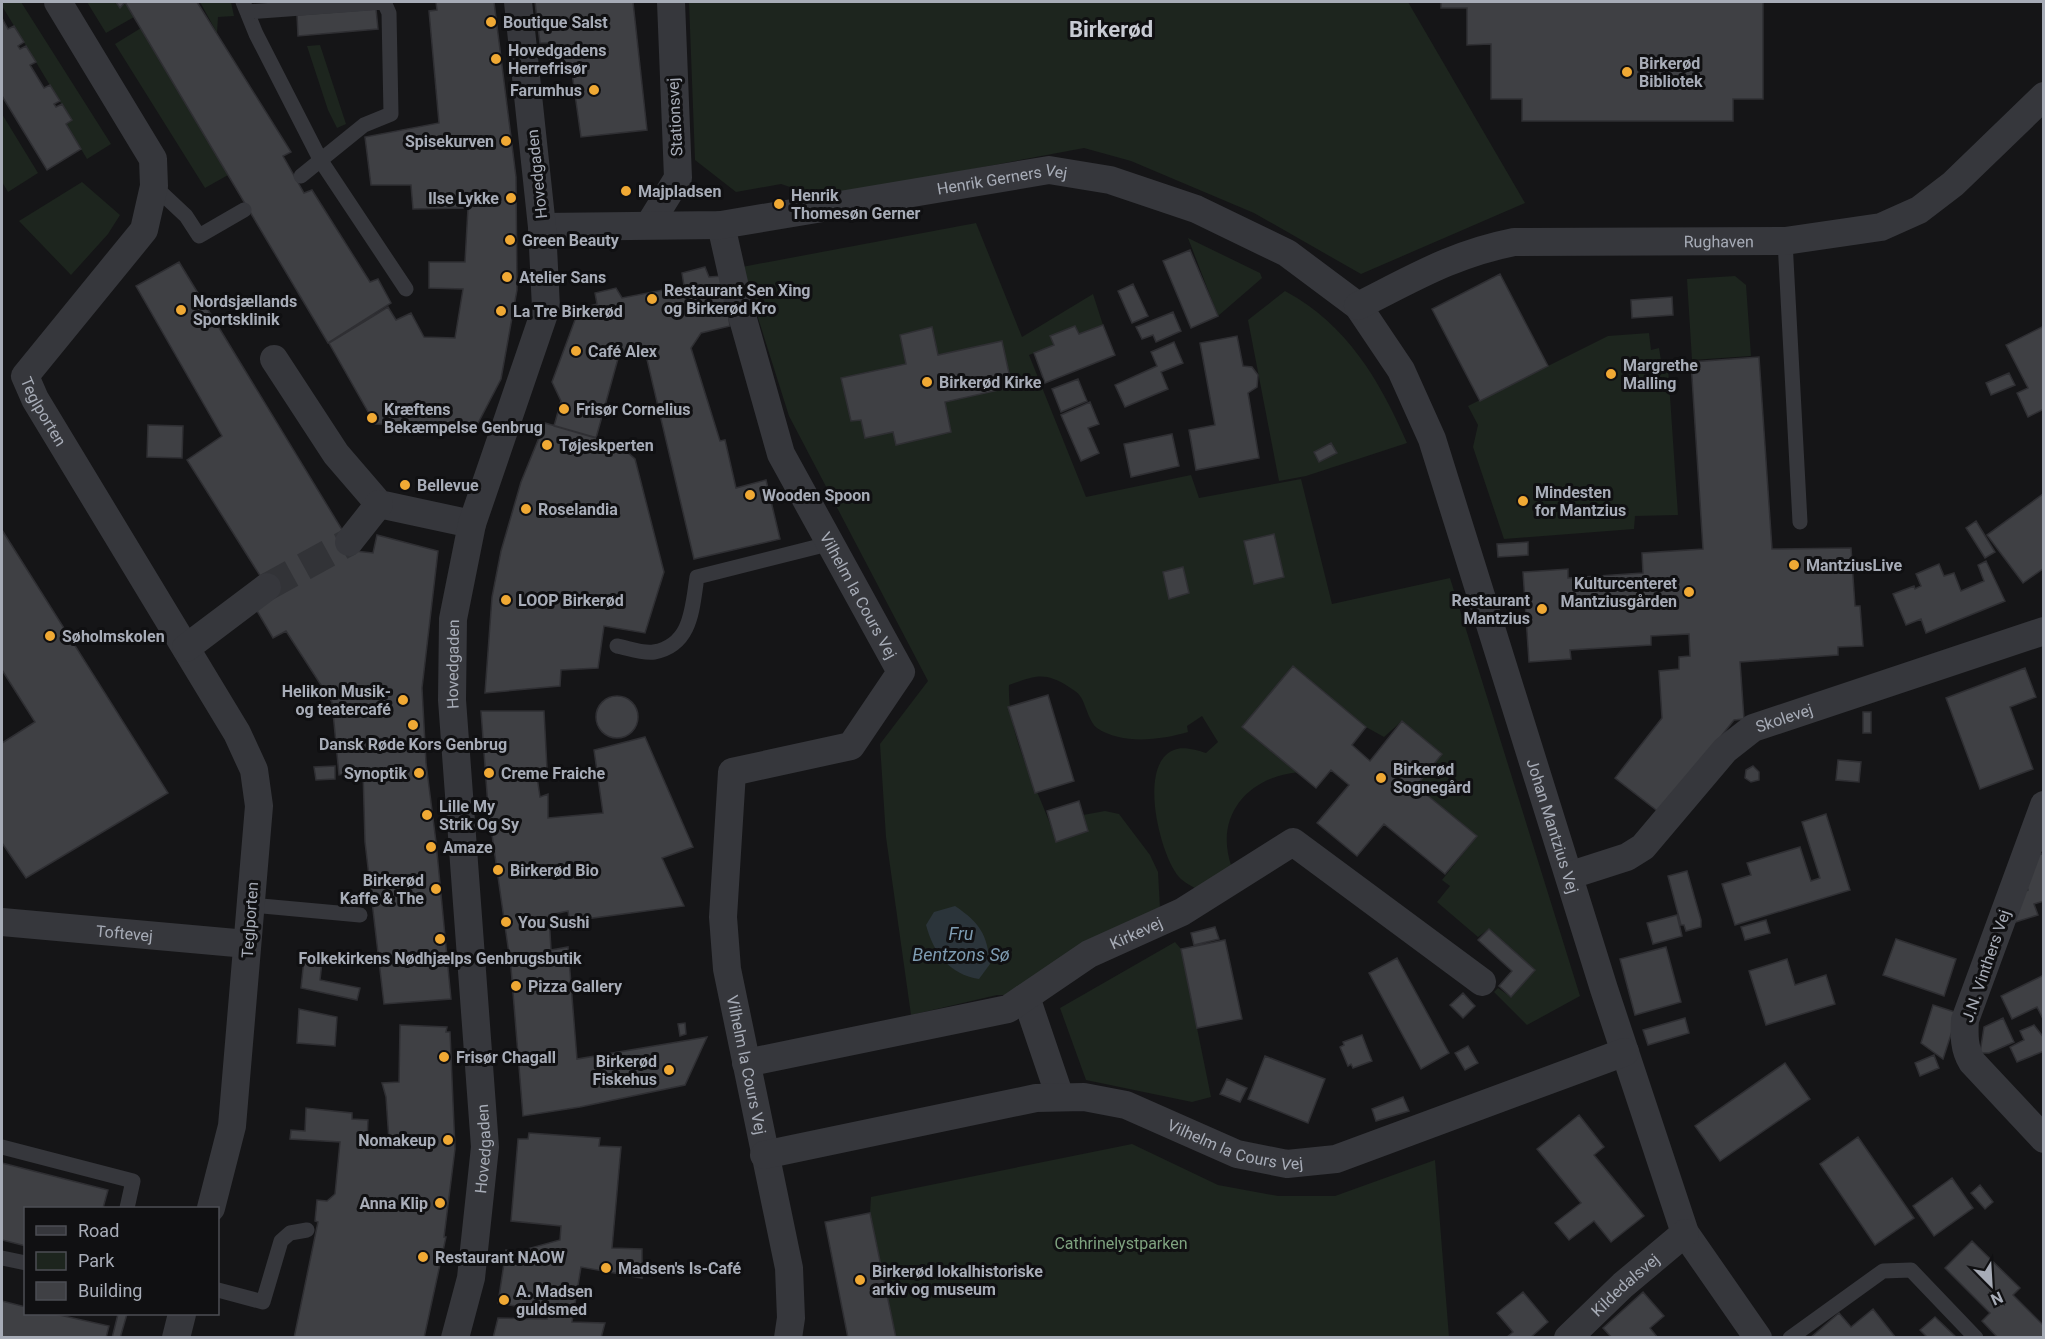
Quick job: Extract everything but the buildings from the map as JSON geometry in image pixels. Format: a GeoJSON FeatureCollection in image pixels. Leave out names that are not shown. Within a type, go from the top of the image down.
{"type":"FeatureCollection","features":[{"type":"Feature","properties":{"kind":"street","name":"Teglporten"},"geometry":{"type":"LineString","coordinates":[[58,2],[153,159],[154,186],[144,230],[25,376],[35,399],[237,733],[254,770],[259,806],[232,1126],[212,1207]]}},
{"type":"Feature","properties":{"kind":"street","name":"Hovedgaden"},"geometry":{"type":"LineString","coordinates":[[454,1338],[471,1278],[485,1146],[452,700],[453,619],[472,524],[546,308],[542,227],[518,2]]}},
{"type":"Feature","properties":{"kind":"street","name":"Stationsvej"},"geometry":{"type":"LineString","coordinates":[[649,225],[678,178],[671,2]]}},
{"type":"Feature","properties":{"kind":"street","name":"Rughaven"},"geometry":{"type":"LineString","coordinates":[[1358,306],[1440,264],[1475,250],[1514,242],[1785,241],[1881,227],[1919,210],[1953,184],[2043,96]]}},
{"type":"Feature","properties":{"kind":"street","name":"Henrik Gerners Vej"},"geometry":{"type":"LineString","coordinates":[[542,227],[721,225],[1049,170],[1110,180],[1196,209],[1287,254],[1358,306]]}},
{"type":"Feature","properties":{"kind":"street","name":"Vilhelm la Cours Vej"},"geometry":{"type":"LineString","coordinates":[[721,225],[739,305],[781,454],[901,672],[851,746],[732,772],[723,917],[727,969],[789,1268],[791,1318],[788,1338]]}},
{"type":"Feature","properties":{"kind":"street","name":"Johan Mantzius Vej"},"geometry":{"type":"LineString","coordinates":[[1358,306],[1401,370],[1432,439],[1625,1052],[1685,1233],[1758,1338]]}},
{"type":"Feature","properties":{"kind":"street"},"geometry":{"type":"LineString","coordinates":[[274,359],[336,454],[380,504],[472,524]]}},
{"type":"Feature","properties":{"kind":"street"},"geometry":{"type":"LineString","coordinates":[[349,542],[380,504]]}},
{"type":"Feature","properties":{"kind":"street"},"geometry":{"type":"LineString","coordinates":[[186,648],[267,587]]}},
{"type":"Feature","properties":{"kind":"street","name":"Skolevej"},"geometry":{"type":"LineString","coordinates":[[1571,875],[1627,857],[1643,848],[1725,750],[1753,728],[2043,630]]}},
{"type":"Feature","properties":{"kind":"street","name":"J.N. Vinthers Vej"},"geometry":{"type":"LineString","coordinates":[[2043,805],[1965,1020],[1964,1032],[1968,1055],[1972,1062],[2043,1139]]}},
{"type":"Feature","properties":{"kind":"street","name":"Kirkevej"},"geometry":{"type":"LineString","coordinates":[[746,1063],[1008,1009],[1089,954],[1182,912],[1293,842],[1482,982]]}},
{"type":"Feature","properties":{"kind":"street","name":"Toftevej"},"geometry":{"type":"LineString","coordinates":[[2,922],[248,944]]}},
{"type":"Feature","properties":{"kind":"street"},"geometry":{"type":"LineString","coordinates":[[1026,997],[1060,1097]]}},
{"type":"Feature","properties":{"kind":"street","name":"Vilhelm la Cours Vej"},"geometry":{"type":"LineString","coordinates":[[764,1155],[1036,1098],[1084,1097],[1126,1105],[1237,1154],[1287,1164],[1336,1159],[1625,1052]]}},
{"type":"Feature","properties":{"kind":"street","name":"Kildedalsvej"},"geometry":{"type":"LineString","coordinates":[[1568,1338],[1623,1285],[1685,1233]]}},
{"type":"Feature","properties":{"kind":"street"},"geometry":{"type":"LineString","coordinates":[[176,1338],[182,1315]]}},
{"type":"Feature","properties":{"kind":"lane"},"geometry":{"type":"LineString","coordinates":[[301,176],[321,161],[364,125],[391,114],[389,13],[384,2],[245,7],[321,161],[406,289]]}},
{"type":"Feature","properties":{"kind":"lane"},"geometry":{"type":"LineString","coordinates":[[154,186],[186,216],[199,236],[244,210]]}},
{"type":"Feature","properties":{"kind":"lane"},"geometry":{"type":"LineString","coordinates":[[1785,241],[1800,522]]}},
{"type":"Feature","properties":{"kind":"lane"},"geometry":{"type":"LineString","coordinates":[[617,646],[653,652],[675,643],[688,630],[697,577],[832,543]]}},
{"type":"Feature","properties":{"kind":"lane"},"geometry":{"type":"LineString","coordinates":[[251,905],[360,915]]}},
{"type":"Feature","properties":{"kind":"lane"},"geometry":{"type":"LineString","coordinates":[[2,1147],[133,1181],[127,1207]]}},
{"type":"Feature","properties":{"kind":"lane"},"geometry":{"type":"LineString","coordinates":[[219,1290],[262,1302],[281,1241],[290,1233],[307,1230]]}},
{"type":"Feature","properties":{"kind":"lane"},"geometry":{"type":"LineString","coordinates":[[2,1258],[24,1263]]}},
{"type":"Feature","properties":{"kind":"lane"},"geometry":{"type":"LineString","coordinates":[[1790,1338],[1883,1271],[1911,1270],[1977,1338]]}},
{"type":"Feature","properties":{"kind":"green space"},"geometry":{"type":"Polygon","coordinates":[[[2,2],[21,2],[111,144],[87,159],[66,124],[71,120],[2,6],[2,2]]]}},
{"type":"Feature","properties":{"kind":"green space"},"geometry":{"type":"Polygon","coordinates":[[[87,2],[116,2],[120,8],[125,2],[134,17],[106,33],[87,2]]]}},
{"type":"Feature","properties":{"kind":"green space"},"geometry":{"type":"Polygon","coordinates":[[[200,2],[231,2],[234,16],[218,17],[217,33],[200,2]]]}},
{"type":"Feature","properties":{"kind":"green space"},"geometry":{"type":"Polygon","coordinates":[[[689,2],[1408,2],[1525,203],[1361,274],[1254,213],[1131,161],[1084,148],[808,200],[802,191],[781,184],[736,192],[695,160],[689,2]]]}},
{"type":"Feature","properties":{"kind":"green space"},"geometry":{"type":"Polygon","coordinates":[[[141,28],[228,175],[205,188],[115,44],[141,28]]]}},
{"type":"Feature","properties":{"kind":"green space"},"geometry":{"type":"Polygon","coordinates":[[[320,45],[346,124],[337,128],[328,110],[307,46],[320,45]]]}},
{"type":"Feature","properties":{"kind":"green space"},"geometry":{"type":"Polygon","coordinates":[[[2,114],[38,173],[8,192],[2,182],[2,114]]]}},
{"type":"Feature","properties":{"kind":"green space"},"geometry":{"type":"Polygon","coordinates":[[[82,182],[120,215],[108,234],[71,275],[19,221],[82,182]]]}},
{"type":"Feature","properties":{"kind":"green space"},"geometry":{"type":"Polygon","coordinates":[[[976,223],[1022,337],[1093,294],[1103,325],[1079,334],[1075,326],[1051,336],[1054,345],[1029,355],[1086,497],[1191,475],[1199,498],[1301,479],[1332,604],[1450,578],[1580,996],[1527,1025],[1494,992],[1498,988],[1511,997],[1535,970],[1489,929],[1478,937],[1437,902],[1450,886],[1442,880],[1477,836],[1416,786],[1442,754],[1402,721],[1384,737],[1366,727],[1293,666],[1300,772],[1281,775],[1265,781],[1239,802],[1231,816],[1227,832],[1227,849],[1232,868],[1198,890],[1181,879],[1172,866],[1159,831],[1154,791],[1156,773],[1163,759],[1174,750],[1185,748],[1206,753],[1218,742],[1202,716],[1187,726],[1188,732],[1154,739],[1130,739],[1118,737],[1097,728],[1090,719],[1080,695],[1060,682],[1039,677],[1009,685],[1013,725],[1019,745],[1056,841],[1088,831],[1083,815],[1105,811],[1119,814],[1150,855],[1158,872],[1160,908],[1015,995],[997,995],[911,1015],[886,837],[880,744],[928,681],[789,416],[742,267],[976,223]]]}},
{"type":"Feature","properties":{"kind":"green space"},"geometry":{"type":"Polygon","coordinates":[[[1188,238],[1260,273],[1262,278],[1218,316],[1188,238]]]}},
{"type":"Feature","properties":{"kind":"green space"},"geometry":{"type":"Polygon","coordinates":[[[1735,276],[1746,285],[1751,356],[1692,360],[1687,279],[1735,276]]]}},
{"type":"Feature","properties":{"kind":"green space"},"geometry":{"type":"Polygon","coordinates":[[[1285,291],[1307,304],[1344,337],[1373,376],[1407,443],[1306,476],[1279,481],[1248,320],[1285,291]]]}},
{"type":"Feature","properties":{"kind":"green space"},"geometry":{"type":"Polygon","coordinates":[[[1649,333],[1651,350],[1659,348],[1662,367],[1668,367],[1678,515],[1635,516],[1634,529],[1504,539],[1473,447],[1478,425],[1468,406],[1608,336],[1649,333]]]}},
{"type":"Feature","properties":{"kind":"green space"},"geometry":{"type":"Polygon","coordinates":[[[1175,942],[1181,949],[1211,1097],[1192,1102],[1086,1080],[1060,1008],[1175,942]]]}},
{"type":"Feature","properties":{"kind":"green space","name":"Cathrinelystparken"},"geometry":{"type":"Polygon","coordinates":[[[1132,1144],[1218,1185],[1278,1196],[1335,1196],[1435,1160],[1449,1337],[896,1337],[870,1213],[871,1197],[1132,1144]]]}},
{"type":"Feature","properties":{"kind":"water","name":"Fru Bentzons Sø"},"geometry":{"type":"Polygon","coordinates":[[[955,906],[971,918],[981,930],[987,945],[990,964],[979,979],[959,973],[944,961],[929,935],[926,925],[934,912],[955,906]]]}},
{"type":"Feature","properties":{"kind":"tunnel"},"geometry":{"type":"LineString","coordinates":[[267,587],[349,542]]}},
{"type":"Feature","properties":{"kind":"place","name":"Boutique Salst"},"geometry":{"type":"Point","coordinates":[491,22]}},
{"type":"Feature","properties":{"kind":"place","name":"Hovedgadens Herrefrisør"},"geometry":{"type":"Point","coordinates":[496,59]}},
{"type":"Feature","properties":{"kind":"place","name":"Birkerød Bibliotek"},"geometry":{"type":"Point","coordinates":[1627,72]}},
{"type":"Feature","properties":{"kind":"place","name":"Farumhus"},"geometry":{"type":"Point","coordinates":[594,90]}},
{"type":"Feature","properties":{"kind":"place","name":"Spisekurven"},"geometry":{"type":"Point","coordinates":[506,141]}},
{"type":"Feature","properties":{"kind":"place","name":"Majpladsen"},"geometry":{"type":"Point","coordinates":[626,191]}},
{"type":"Feature","properties":{"kind":"place","name":"Ilse Lykke"},"geometry":{"type":"Point","coordinates":[511,198]}},
{"type":"Feature","properties":{"kind":"place","name":"Henrik Thomesøn Gerner"},"geometry":{"type":"Point","coordinates":[779,204]}},
{"type":"Feature","properties":{"kind":"place","name":"Green Beauty"},"geometry":{"type":"Point","coordinates":[510,240]}},
{"type":"Feature","properties":{"kind":"place","name":"Atelier Sans"},"geometry":{"type":"Point","coordinates":[507,277]}},
{"type":"Feature","properties":{"kind":"place","name":"Restaurant Sen Xing og Birkerød Kro"},"geometry":{"type":"Point","coordinates":[652,299]}},
{"type":"Feature","properties":{"kind":"place","name":"Nordsjællands Sportsklinik"},"geometry":{"type":"Point","coordinates":[181,310]}},
{"type":"Feature","properties":{"kind":"place","name":"La Tre Birkerød"},"geometry":{"type":"Point","coordinates":[501,311]}},
{"type":"Feature","properties":{"kind":"place","name":"Café Alex"},"geometry":{"type":"Point","coordinates":[576,351]}},
{"type":"Feature","properties":{"kind":"place","name":"Margrethe Malling"},"geometry":{"type":"Point","coordinates":[1611,374]}},
{"type":"Feature","properties":{"kind":"place","name":"Birkerød Kirke"},"geometry":{"type":"Point","coordinates":[927,382]}},
{"type":"Feature","properties":{"kind":"place","name":"Frisør Cornelius"},"geometry":{"type":"Point","coordinates":[564,409]}},
{"type":"Feature","properties":{"kind":"place","name":"Kræftens Bekæmpelse Genbrug"},"geometry":{"type":"Point","coordinates":[372,418]}},
{"type":"Feature","properties":{"kind":"place","name":"Tøjeskperten"},"geometry":{"type":"Point","coordinates":[547,445]}},
{"type":"Feature","properties":{"kind":"place","name":"Bellevue"},"geometry":{"type":"Point","coordinates":[405,485]}},
{"type":"Feature","properties":{"kind":"place","name":"Wooden Spoon"},"geometry":{"type":"Point","coordinates":[750,495]}},
{"type":"Feature","properties":{"kind":"place","name":"Mindesten for Mantzius"},"geometry":{"type":"Point","coordinates":[1523,501]}},
{"type":"Feature","properties":{"kind":"place","name":"Roselandia"},"geometry":{"type":"Point","coordinates":[526,509]}},
{"type":"Feature","properties":{"kind":"place","name":"MantziusLive"},"geometry":{"type":"Point","coordinates":[1794,565]}},
{"type":"Feature","properties":{"kind":"place","name":"Kulturcenteret Mantziusgården"},"geometry":{"type":"Point","coordinates":[1689,592]}},
{"type":"Feature","properties":{"kind":"place","name":"LOOP Birkerød"},"geometry":{"type":"Point","coordinates":[506,600]}},
{"type":"Feature","properties":{"kind":"place","name":"Restaurant Mantzius"},"geometry":{"type":"Point","coordinates":[1542,609]}},
{"type":"Feature","properties":{"kind":"place","name":"Søholmskolen"},"geometry":{"type":"Point","coordinates":[50,636]}},
{"type":"Feature","properties":{"kind":"place","name":"Helikon Musik- og teatercafé"},"geometry":{"type":"Point","coordinates":[403,700]}},
{"type":"Feature","properties":{"kind":"place","name":"Dansk Røde Kors Genbrug"},"geometry":{"type":"Point","coordinates":[413,725]}},
{"type":"Feature","properties":{"kind":"place","name":"Synoptik"},"geometry":{"type":"Point","coordinates":[419,773]}},
{"type":"Feature","properties":{"kind":"place","name":"Creme Fraiche"},"geometry":{"type":"Point","coordinates":[489,773]}},
{"type":"Feature","properties":{"kind":"place","name":"Birkerød Sognegård"},"geometry":{"type":"Point","coordinates":[1381,778]}},
{"type":"Feature","properties":{"kind":"place","name":"Lille My Strik Og Sy"},"geometry":{"type":"Point","coordinates":[427,815]}},
{"type":"Feature","properties":{"kind":"place","name":"Amaze"},"geometry":{"type":"Point","coordinates":[431,847]}},
{"type":"Feature","properties":{"kind":"place","name":"Birkerød Bio"},"geometry":{"type":"Point","coordinates":[498,870]}},
{"type":"Feature","properties":{"kind":"place","name":"Birkerød Kaffe & The"},"geometry":{"type":"Point","coordinates":[436,889]}},
{"type":"Feature","properties":{"kind":"place","name":"You Sushi"},"geometry":{"type":"Point","coordinates":[506,922]}},
{"type":"Feature","properties":{"kind":"place","name":"Folkekirkens Nødhjælps Genbrugsbutik"},"geometry":{"type":"Point","coordinates":[440,939]}},
{"type":"Feature","properties":{"kind":"place","name":"Pizza Gallery"},"geometry":{"type":"Point","coordinates":[516,986]}},
{"type":"Feature","properties":{"kind":"place","name":"Frisør Chagall"},"geometry":{"type":"Point","coordinates":[444,1057]}},
{"type":"Feature","properties":{"kind":"place","name":"Birkerød Fiskehus"},"geometry":{"type":"Point","coordinates":[669,1070]}},
{"type":"Feature","properties":{"kind":"place","name":"Nomakeup"},"geometry":{"type":"Point","coordinates":[448,1140]}},
{"type":"Feature","properties":{"kind":"place","name":"Anna Klip"},"geometry":{"type":"Point","coordinates":[440,1203]}},
{"type":"Feature","properties":{"kind":"place","name":"Restaurant NAOW"},"geometry":{"type":"Point","coordinates":[423,1257]}},
{"type":"Feature","properties":{"kind":"place","name":"Madsen's Is-Café"},"geometry":{"type":"Point","coordinates":[606,1268]}},
{"type":"Feature","properties":{"kind":"place","name":"Birkerød lokalhistoriske arkiv og museum"},"geometry":{"type":"Point","coordinates":[860,1280]}},
{"type":"Feature","properties":{"kind":"place","name":"A. Madsen guldsmed"},"geometry":{"type":"Point","coordinates":[504,1300]}},
{"type":"Feature","properties":{"kind":"district","name":"Birkerød"},"geometry":{"type":"Point","coordinates":[1111,29]}}]}
